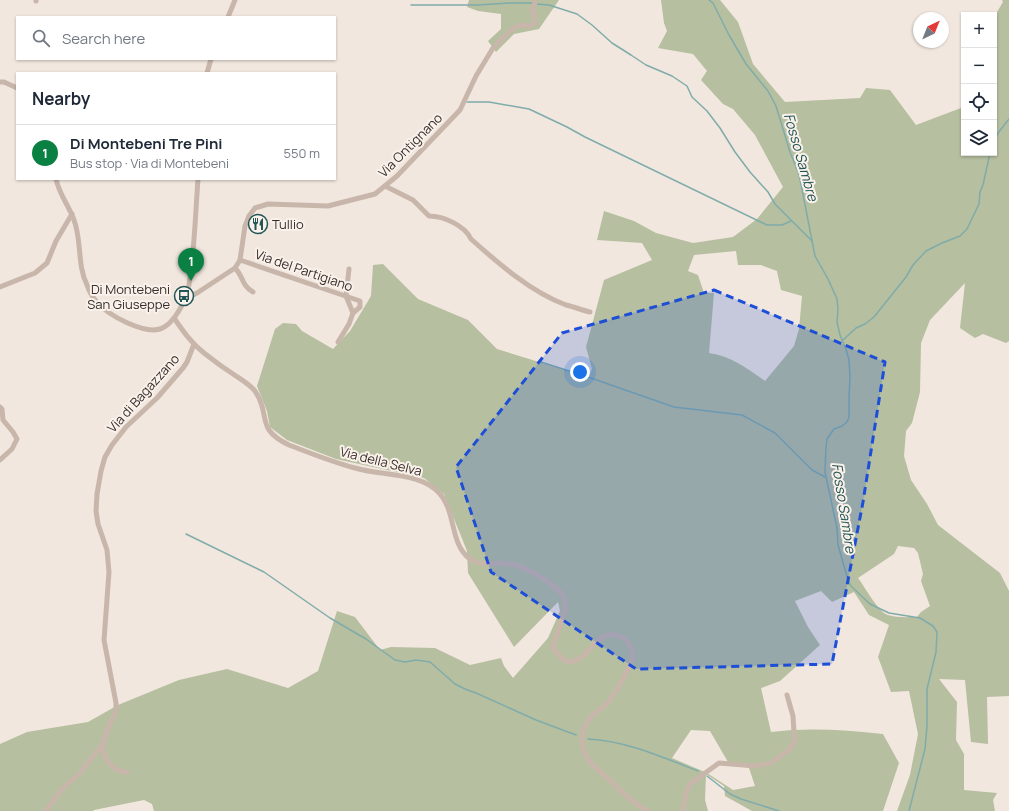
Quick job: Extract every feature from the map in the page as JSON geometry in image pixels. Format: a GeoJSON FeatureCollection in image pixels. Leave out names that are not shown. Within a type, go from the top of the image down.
{"type":"FeatureCollection","features":[{"type":"Feature","properties":{"kind":"street"},"geometry":{"type":"LineString","coordinates":[[228,16],[235,0]]}},
{"type":"Feature","properties":{"kind":"street","name":"Via Ontignano"},"geometry":{"type":"LineString","coordinates":[[187,294],[193,295],[197,293],[235,268],[240,260],[245,226],[249,216],[255,208],[268,204],[328,206],[375,194],[397,176],[460,110],[476,76],[493,48],[511,30],[519,25],[531,26],[535,23],[535,17],[532,9],[535,0]]}},
{"type":"Feature","properties":{"kind":"street"},"geometry":{"type":"LineString","coordinates":[[208,72],[211,60]]}},
{"type":"Feature","properties":{"kind":"street"},"geometry":{"type":"LineString","coordinates":[[0,82],[4,82],[16,88]]}},
{"type":"Feature","properties":{"kind":"street"},"geometry":{"type":"LineString","coordinates":[[56,180],[57,186],[72,214],[78,235],[80,262],[86,285],[98,304],[114,317],[141,328],[151,330],[160,329],[166,326],[174,318],[187,294],[191,276],[198,180]]}},
{"type":"Feature","properties":{"kind":"street"},"geometry":{"type":"LineString","coordinates":[[385,186],[413,200],[429,216],[438,216],[453,223],[469,234],[471,240],[504,268],[524,281],[565,304],[590,312]]}},
{"type":"Feature","properties":{"kind":"street"},"geometry":{"type":"LineString","coordinates":[[0,287],[34,274],[47,263],[56,240],[72,214]]}},
{"type":"Feature","properties":{"kind":"street","name":"Via del Partigiano"},"geometry":{"type":"LineString","coordinates":[[240,260],[360,301],[360,307],[353,313]]}},
{"type":"Feature","properties":{"kind":"street"},"geometry":{"type":"LineString","coordinates":[[235,268],[239,272],[246,288],[253,292]]}},
{"type":"Feature","properties":{"kind":"street"},"geometry":{"type":"LineString","coordinates":[[338,342],[349,324],[353,313],[346,296],[349,269]]}},
{"type":"Feature","properties":{"kind":"street","name":"Via della Selva"},"geometry":{"type":"LineString","coordinates":[[174,318],[194,344],[254,390],[262,406],[267,429],[279,440],[356,469],[424,482],[433,487],[441,495],[464,554],[476,562],[506,564],[524,569],[556,588],[562,594],[565,601],[565,611],[554,640],[553,648],[564,660],[570,662],[586,655],[597,640],[608,635],[618,635],[627,640],[633,654],[632,661],[608,703],[586,724],[582,741],[584,750],[591,763],[629,798],[641,808],[648,811]]}},
{"type":"Feature","properties":{"kind":"street","name":"Via di Bagazzano"},"geometry":{"type":"LineString","coordinates":[[46,811],[61,790],[79,774],[103,744],[109,725],[116,712],[116,702],[104,640],[109,572],[108,550],[98,524],[96,511],[101,470],[112,445],[126,427],[157,398],[183,368],[194,344]]}},
{"type":"Feature","properties":{"kind":"street"},"geometry":{"type":"LineString","coordinates":[[0,407],[2,410],[3,420],[17,439],[12,450],[0,460]]}},
{"type":"Feature","properties":{"kind":"street"},"geometry":{"type":"LineString","coordinates":[[683,811],[686,793],[690,784],[719,763],[755,766],[771,763],[789,750],[795,741],[793,716],[787,695]]}},
{"type":"Feature","properties":{"kind":"street"},"geometry":{"type":"LineString","coordinates":[[103,744],[106,760],[116,768],[123,772],[127,772]]}},
{"type":"Feature","properties":{"kind":"highlighted area"},"geometry":{"type":"Polygon","coordinates":[[[714,290],[885,362],[863,502],[832,664],[636,669],[491,572],[456,467],[562,333],[714,290]]]}},
{"type":"Feature","properties":{"kind":"green space"},"geometry":{"type":"Polygon","coordinates":[[[469,0],[559,0],[539,29],[514,34],[496,52],[488,41],[501,29],[501,14],[478,11],[467,7],[469,0]]]}},
{"type":"Feature","properties":{"kind":"green space"},"geometry":{"type":"Polygon","coordinates":[[[661,0],[720,0],[738,22],[753,64],[785,102],[860,98],[866,88],[890,90],[916,125],[961,108],[961,156],[997,156],[997,12],[1003,2],[1002,0],[1009,0],[1009,341],[1006,343],[983,334],[975,338],[960,328],[965,283],[930,320],[921,343],[920,392],[912,423],[906,431],[904,456],[911,480],[927,504],[938,525],[1000,573],[1009,591],[1009,696],[987,697],[988,744],[971,742],[965,680],[939,679],[957,702],[956,740],[964,754],[964,790],[997,793],[993,800],[995,811],[897,811],[910,775],[918,734],[909,691],[891,692],[878,657],[889,625],[869,615],[854,592],[832,602],[821,591],[795,601],[808,627],[820,645],[780,681],[761,688],[771,732],[785,730],[827,730],[883,734],[899,763],[883,811],[752,811],[725,796],[724,786],[706,774],[705,800],[708,811],[154,811],[152,804],[144,800],[93,811],[0,811],[0,744],[27,732],[88,722],[118,705],[179,680],[227,669],[288,688],[318,671],[337,611],[355,617],[380,650],[391,647],[435,648],[470,665],[501,658],[504,666],[513,678],[548,638],[560,611],[558,602],[514,647],[468,573],[467,551],[444,494],[424,478],[336,459],[287,440],[270,427],[267,411],[257,386],[275,329],[283,323],[296,324],[302,331],[333,349],[350,331],[371,296],[373,265],[383,264],[418,299],[468,320],[497,349],[588,377],[592,369],[586,347],[604,280],[652,260],[642,243],[597,240],[604,211],[634,221],[656,233],[693,243],[733,237],[757,219],[783,187],[755,135],[733,109],[723,104],[701,80],[707,71],[693,54],[658,48],[667,31],[664,23],[661,0]],[[736,251],[694,255],[688,271],[698,275],[704,293],[714,293],[709,353],[732,360],[765,381],[794,346],[799,329],[802,296],[781,290],[777,271],[761,265],[738,265],[736,251]],[[898,546],[894,554],[858,578],[884,613],[895,617],[917,617],[921,612],[930,606],[921,581],[923,574],[918,553],[914,548],[898,546]],[[691,730],[672,758],[707,773],[733,790],[755,786],[748,765],[728,762],[710,731],[691,730]]]}},
{"type":"Feature","properties":{"kind":"waterway","name":"Fosso Sambre"},"geometry":{"type":"LineString","coordinates":[[709,0],[713,3],[746,64],[768,91],[776,106],[790,152],[799,174],[815,256],[837,299],[837,322],[849,360],[849,417],[847,422],[834,429],[827,439],[825,472],[837,528],[838,545],[848,580],[851,586],[870,604],[889,613],[920,618],[933,626],[937,632],[936,652],[927,689],[927,726],[925,749],[909,811]]}},
{"type":"Feature","properties":{"kind":"waterway"},"geometry":{"type":"LineString","coordinates":[[411,5],[533,3]]}},
{"type":"Feature","properties":{"kind":"waterway"},"geometry":{"type":"LineString","coordinates":[[537,4],[549,5],[577,14],[612,43],[646,65],[672,76],[687,86],[692,97],[707,111],[735,152],[768,192],[775,204],[812,241]]}},
{"type":"Feature","properties":{"kind":"waterway"},"geometry":{"type":"LineString","coordinates":[[467,102],[489,102],[529,109],[767,225],[782,225],[791,221]]}},
{"type":"Feature","properties":{"kind":"waterway"},"geometry":{"type":"LineString","coordinates":[[997,135],[1009,119]]}},
{"type":"Feature","properties":{"kind":"waterway"},"geometry":{"type":"LineString","coordinates":[[842,341],[856,328],[865,324],[874,317],[906,277],[913,265],[926,251],[960,236],[967,229],[979,204],[980,192],[989,156]]}},
{"type":"Feature","properties":{"kind":"waterway"},"geometry":{"type":"LineString","coordinates":[[541,362],[674,407],[742,415],[775,433],[812,470],[825,477]]}},
{"type":"Feature","properties":{"kind":"waterway"},"geometry":{"type":"LineString","coordinates":[[186,534],[264,572],[330,618],[366,639],[395,660],[405,662],[416,660],[430,662],[455,684],[536,720],[576,735]]}},
{"type":"Feature","properties":{"kind":"waterway"},"geometry":{"type":"LineString","coordinates":[[588,739],[602,740],[630,746],[658,755],[698,771]]}},
{"type":"Feature","properties":{"kind":"waterway"},"geometry":{"type":"LineString","coordinates":[[707,776],[730,794],[779,811]]}},
{"type":"Feature","properties":{"kind":"place","name":"Tullio"},"geometry":{"type":"Point","coordinates":[258,224]}},
{"type":"Feature","properties":{"kind":"place","name":"Di Montebeni Tre Pini"},"geometry":{"type":"Point","coordinates":[191,281]}},
{"type":"Feature","properties":{"kind":"place","name":"Di Montebeni San Giuseppe"},"geometry":{"type":"Point","coordinates":[184,296]}}]}
